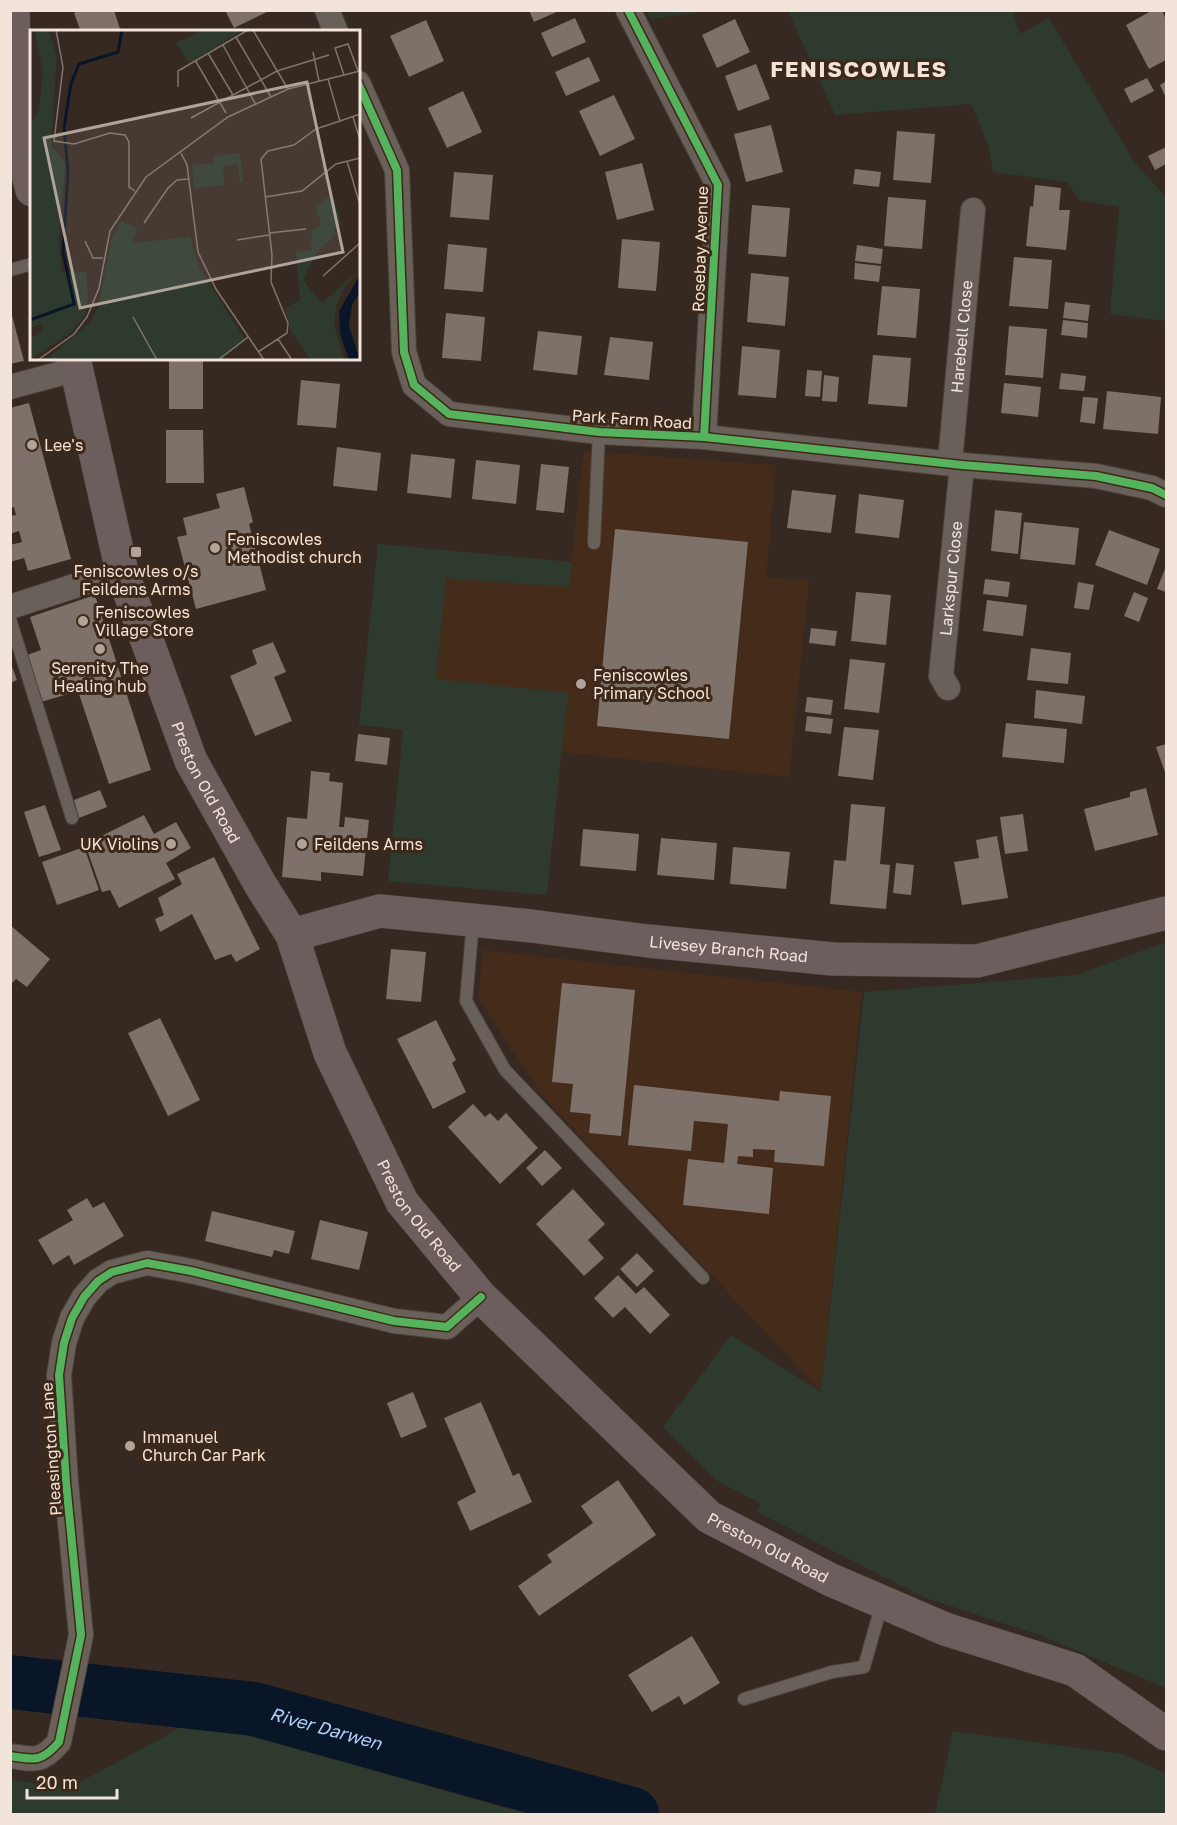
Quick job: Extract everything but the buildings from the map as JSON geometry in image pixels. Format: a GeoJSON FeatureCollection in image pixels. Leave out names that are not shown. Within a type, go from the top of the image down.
{"type":"FeatureCollection","features":[{"type":"Feature","properties":{"kind":"main road"},"geometry":{"type":"LineString","coordinates":[[13,10],[14,135],[30,184]]}},
{"type":"Feature","properties":{"kind":"main road","name":"Preston Old Road"},"geometry":{"type":"LineString","coordinates":[[76,364],[122,572],[191,761],[260,884],[292,935],[330,1053],[402,1202],[481,1297],[709,1517],[829,1579],[945,1629],[1075,1670],[1167,1734]]}},
{"type":"Feature","properties":{"kind":"main road","name":"Livesey Branch Road"},"geometry":{"type":"LineString","coordinates":[[292,935],[380,911],[833,959],[977,961],[1167,913]]}},
{"type":"Feature","properties":{"kind":"street"},"geometry":{"type":"LineString","coordinates":[[327,10],[335,30]]}},
{"type":"Feature","properties":{"kind":"street","name":"Rosebay Avenue"},"geometry":{"type":"LineString","coordinates":[[628,10],[718,185],[704,437]]}},
{"type":"Feature","properties":{"kind":"street","name":"Park Farm Road"},"geometry":{"type":"LineString","coordinates":[[360,87],[397,170],[404,352],[414,385],[449,414],[598,432],[704,437],[956,464],[1096,476],[1152,488],[1167,495]]}},
{"type":"Feature","properties":{"kind":"street","name":"Harebell Close"},"geometry":{"type":"LineString","coordinates":[[956,464],[973,210]]}},
{"type":"Feature","properties":{"kind":"street"},"geometry":{"type":"LineString","coordinates":[[10,387],[76,364]]}},
{"type":"Feature","properties":{"kind":"street","name":"Larkspur Close"},"geometry":{"type":"LineString","coordinates":[[948,688],[941,676],[956,464]]}},
{"type":"Feature","properties":{"kind":"street"},"geometry":{"type":"LineString","coordinates":[[10,607],[90,581]]}},
{"type":"Feature","properties":{"kind":"street","name":"Pleasington Lane"},"geometry":{"type":"LineString","coordinates":[[21,1758],[49,1755],[59,1742],[81,1635],[66,1482],[59,1375],[64,1343],[72,1318],[84,1297],[98,1281],[112,1272],[147,1263],[191,1271],[394,1321],[447,1327],[481,1297]]}},
{"type":"Feature","properties":{"kind":"lane"},"geometry":{"type":"LineString","coordinates":[[10,270],[30,265]]}},
{"type":"Feature","properties":{"kind":"lane"},"geometry":{"type":"LineString","coordinates":[[594,543],[598,432]]}},
{"type":"Feature","properties":{"kind":"lane"},"geometry":{"type":"LineString","coordinates":[[10,619],[72,818]]}},
{"type":"Feature","properties":{"kind":"lane"},"geometry":{"type":"LineString","coordinates":[[474,921],[466,1001],[505,1070],[704,1278]]}},
{"type":"Feature","properties":{"kind":"lane"},"geometry":{"type":"LineString","coordinates":[[744,1699],[832,1672],[864,1667],[882,1602]]}},
{"type":"Feature","properties":{"kind":"shaded area","name":"Feniscowles Primary School"},"geometry":{"type":"Polygon","coordinates":[[[584,451],[776,465],[766,577],[809,581],[789,777],[562,752],[547,895],[388,881],[403,730],[359,725],[378,544],[571,562],[584,451]]]}},
{"type":"Feature","properties":{"kind":"shaded area"},"geometry":{"type":"Polygon","coordinates":[[[483,950],[862,992],[821,1391],[542,1095],[478,998],[483,950]]]}},
{"type":"Feature","properties":{"kind":"green space"},"geometry":{"type":"Polygon","coordinates":[[[647,11],[705,11],[651,19],[647,11]]]}},
{"type":"Feature","properties":{"kind":"green space"},"geometry":{"type":"Polygon","coordinates":[[[788,11],[1013,11],[1020,34],[1049,18],[1135,163],[1166,197],[1166,321],[1110,314],[1119,207],[1079,200],[1067,182],[993,172],[988,144],[971,104],[835,115],[788,11]]]}},
{"type":"Feature","properties":{"kind":"green space"},"geometry":{"type":"Polygon","coordinates":[[[378,544],[572,562],[569,587],[446,578],[436,679],[569,693],[547,895],[388,881],[403,730],[359,725],[378,544]]]}},
{"type":"Feature","properties":{"kind":"green space"},"geometry":{"type":"Polygon","coordinates":[[[1166,942],[1166,1688],[1042,1636],[923,1597],[757,1512],[761,1504],[716,1480],[663,1427],[731,1335],[821,1392],[864,992],[1076,975],[1166,942]]]}},
{"type":"Feature","properties":{"kind":"green space"},"geometry":{"type":"Polygon","coordinates":[[[192,1719],[527,1814],[11,1814],[11,1779],[67,1789],[162,1738],[192,1719]]]}},
{"type":"Feature","properties":{"kind":"green space"},"geometry":{"type":"Polygon","coordinates":[[[953,1731],[1123,1754],[1166,1773],[1166,1814],[935,1814],[953,1731]]]}},
{"type":"Feature","properties":{"kind":"waterway","name":"River Darwen"},"geometry":{"type":"LineString","coordinates":[[10,1682],[254,1709],[632,1814]]}},
{"type":"Feature","properties":{"kind":"cycle path"},"geometry":{"type":"LineString","coordinates":[[628,10],[718,185],[704,437]]}},
{"type":"Feature","properties":{"kind":"cycle path"},"geometry":{"type":"LineString","coordinates":[[360,87],[397,170],[404,352],[414,385],[449,414],[599,432],[704,437],[962,465],[1096,476],[1152,488],[1166,495]]}},
{"type":"Feature","properties":{"kind":"cycle path"},"geometry":{"type":"LineString","coordinates":[[10,1756],[38,1758],[48,1753],[59,1742],[81,1635],[66,1482],[59,1375],[64,1343],[72,1318],[84,1297],[98,1281],[112,1272],[147,1263],[191,1271],[394,1321],[447,1327],[481,1297]]}},
{"type":"Feature","properties":{"kind":"place","name":"Lee's"},"geometry":{"type":"Point","coordinates":[32,445]}},
{"type":"Feature","properties":{"kind":"place","name":"Feniscowles Methodist church"},"geometry":{"type":"Point","coordinates":[215,548]}},
{"type":"Feature","properties":{"kind":"place","name":"Feniscowles o/s Feildens Arms"},"geometry":{"type":"Point","coordinates":[136,552]}},
{"type":"Feature","properties":{"kind":"place","name":"Feniscowles Village Store"},"geometry":{"type":"Point","coordinates":[83,621]}},
{"type":"Feature","properties":{"kind":"place","name":"Serenity The Healing hub"},"geometry":{"type":"Point","coordinates":[100,649]}},
{"type":"Feature","properties":{"kind":"place","name":"Feniscowles Primary School"},"geometry":{"type":"Point","coordinates":[581,684]}},
{"type":"Feature","properties":{"kind":"place","name":"UK Violins"},"geometry":{"type":"Point","coordinates":[171,844]}},
{"type":"Feature","properties":{"kind":"place","name":"Feildens Arms"},"geometry":{"type":"Point","coordinates":[302,844]}},
{"type":"Feature","properties":{"kind":"place","name":"Immanuel Church Car Park"},"geometry":{"type":"Point","coordinates":[130,1446]}},
{"type":"Feature","properties":{"kind":"district","name":"FENISCOWLES"},"geometry":{"type":"Point","coordinates":[859,69]}}]}
